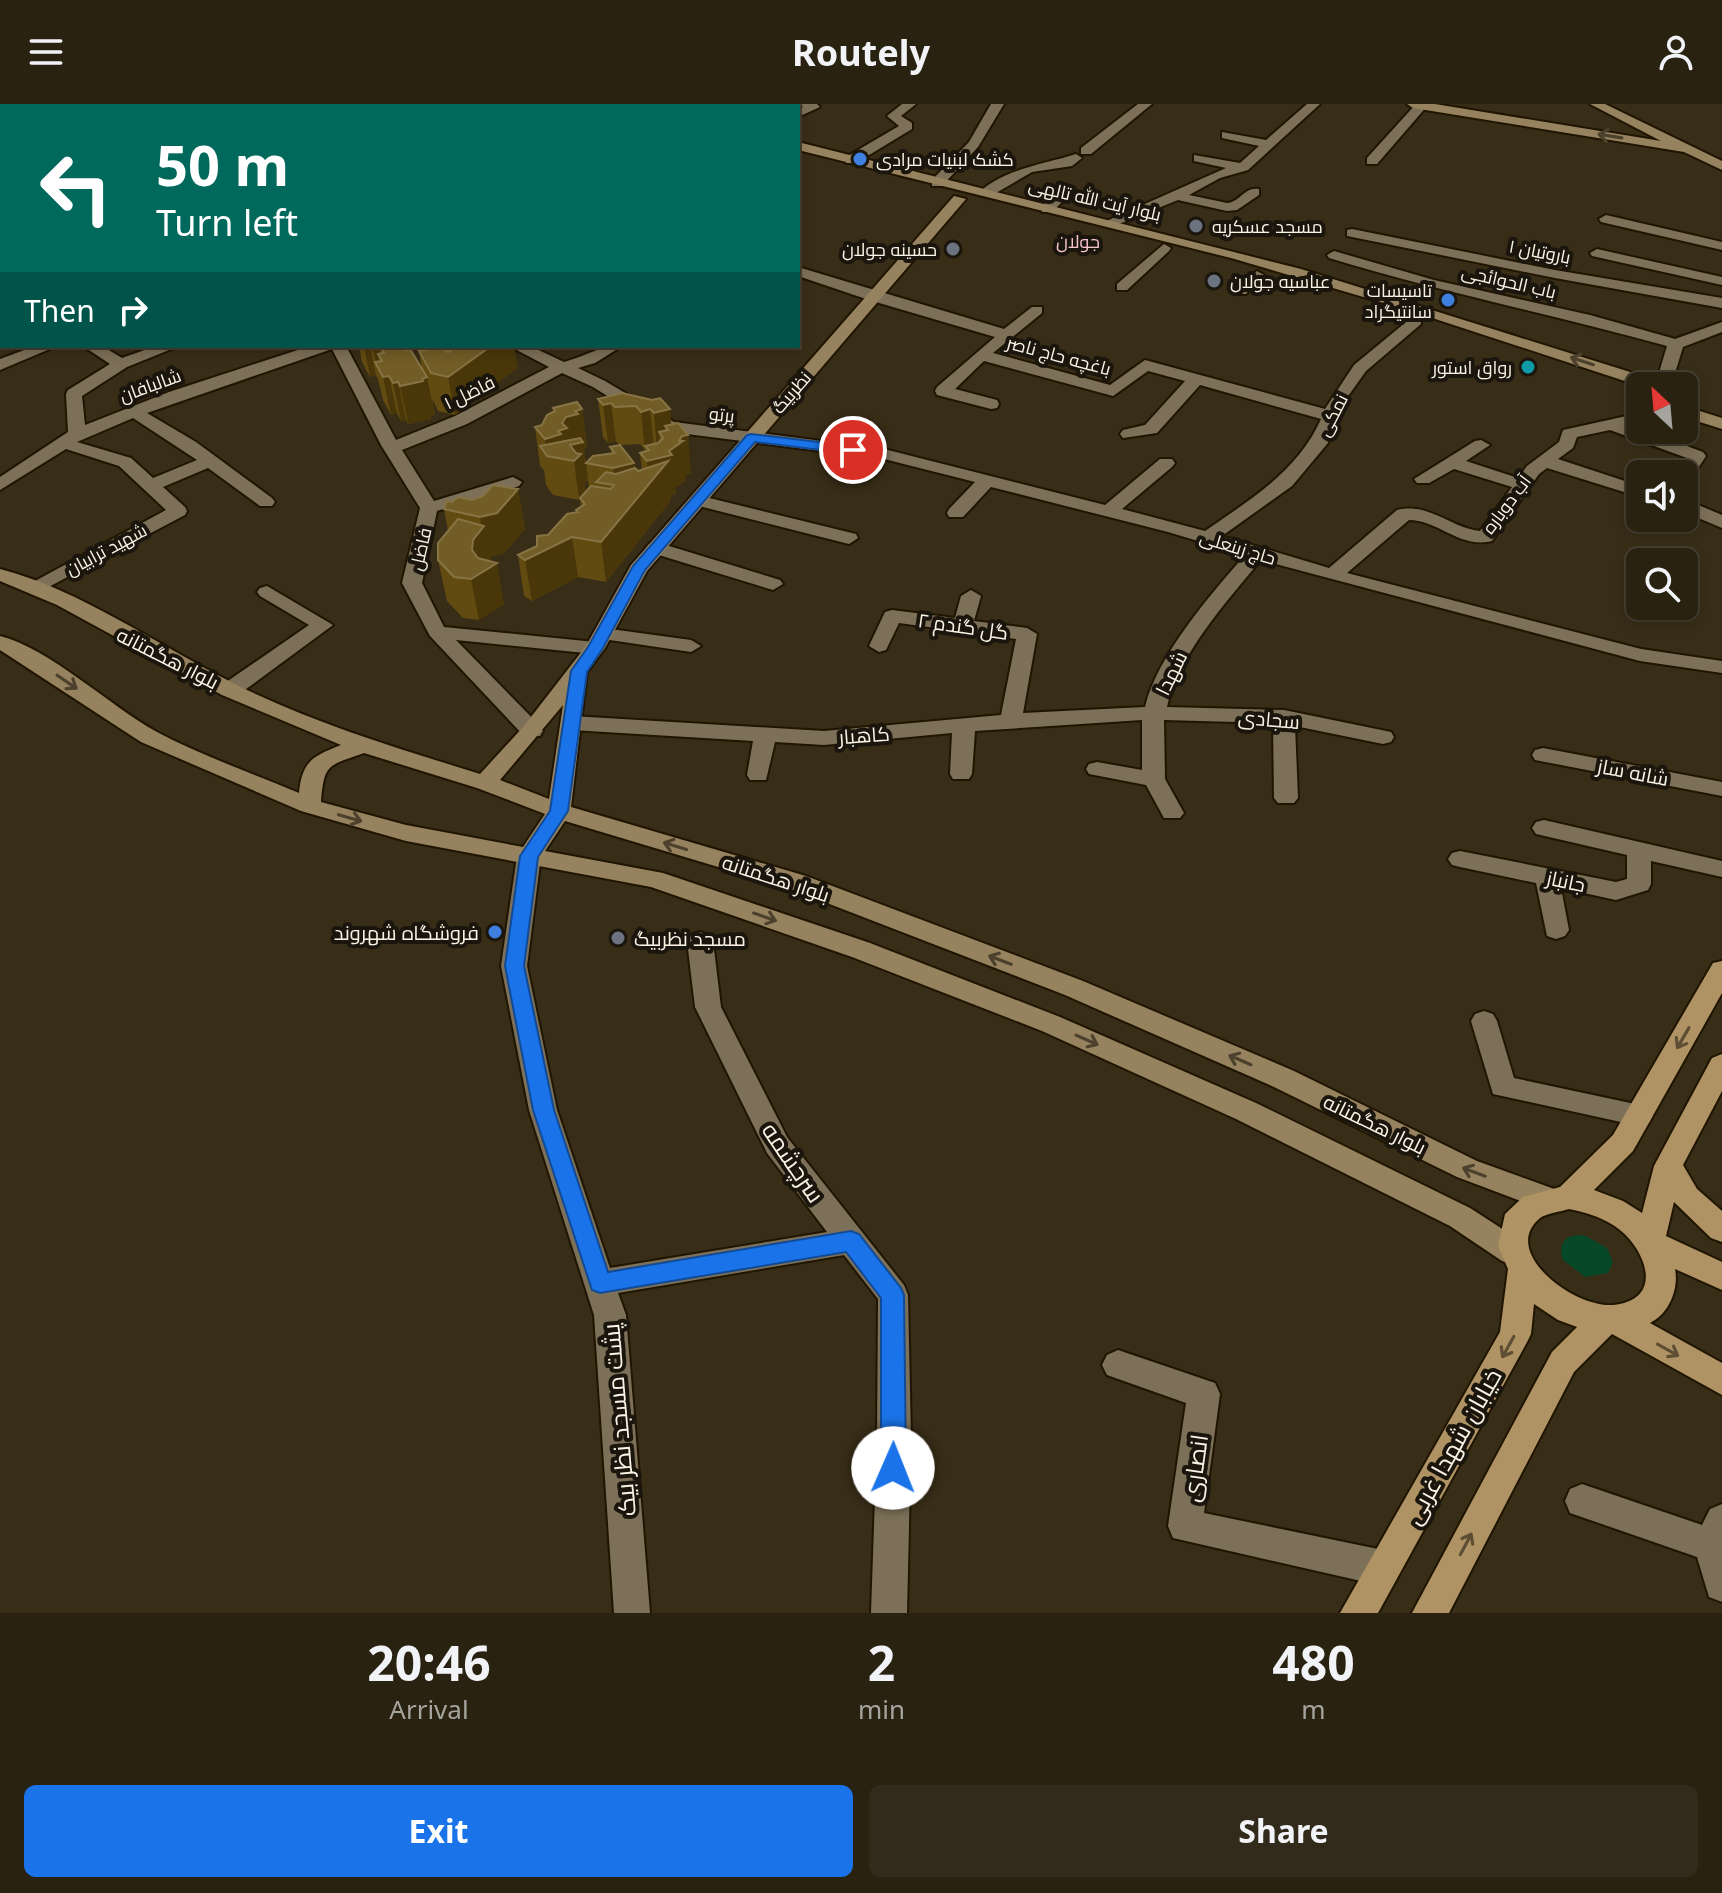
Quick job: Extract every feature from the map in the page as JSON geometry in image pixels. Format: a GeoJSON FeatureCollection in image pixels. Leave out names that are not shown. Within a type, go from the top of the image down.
{"type":"FeatureCollection","features":[{"type":"Feature","properties":{"kind":"main road"},"geometry":{"type":"LineString","coordinates":[[1596,104],[1722,166]]}},
{"type":"Feature","properties":{"kind":"main road"},"geometry":{"type":"LineString","coordinates":[[1418,105],[1687,149]]}},
{"type":"Feature","properties":{"kind":"main road","name":"بلوار آیت الله تالهی"},"geometry":{"type":"LineString","coordinates":[[800,147],[937,183],[1109,223],[1257,275],[1416,321],[1626,391]]}},
{"type":"Feature","properties":{"kind":"main road","name":"بلوار آیت الله تالهی"},"geometry":{"type":"LineString","coordinates":[[800,157],[959,199],[1170,244],[1430,311],[1626,376]]}},
{"type":"Feature","properties":{"kind":"main road","name":"نظربیگ"},"geometry":{"type":"LineString","coordinates":[[485,783],[532,731],[579,671],[638,569],[959,199]]}},
{"type":"Feature","properties":{"kind":"main road"},"geometry":{"type":"LineString","coordinates":[[1698,401],[1722,409]]}},
{"type":"Feature","properties":{"kind":"main road"},"geometry":{"type":"LineString","coordinates":[[1698,416],[1722,424]]}},
{"type":"Feature","properties":{"kind":"main road","name":"بلوار هگمتانه"},"geometry":{"type":"LineString","coordinates":[[0,575],[34,587],[230,690],[363,745],[485,783],[559,811],[797,882],[1074,988],[1284,1079],[1467,1169],[1558,1198]]}},
{"type":"Feature","properties":{"kind":"main road","name":"بلوار هگمتانه"},"geometry":{"type":"LineString","coordinates":[[0,642],[38,663],[149,737],[309,806],[406,833],[654,879],[861,950],[1051,1024],[1246,1111],[1460,1217],[1517,1262]]}},
{"type":"Feature","properties":{"kind":"main road","name":"نظربیگ"},"geometry":{"type":"LineString","coordinates":[[559,811],[579,671]]}},
{"type":"Feature","properties":{"kind":"main road"},"geometry":{"type":"LineString","coordinates":[[309,806],[312,773],[324,760],[363,745]]}},
{"type":"Feature","properties":{"kind":"main road"},"geometry":{"type":"LineString","coordinates":[[529,856],[559,811]]}},
{"type":"Feature","properties":{"kind":"main road"},"geometry":{"type":"LineString","coordinates":[[1558,1198],[1623,1143],[1722,970]]}},
{"type":"Feature","properties":{"kind":"main road"},"geometry":{"type":"LineString","coordinates":[[1051,1024],[1074,988]]}},
{"type":"Feature","properties":{"kind":"main road"},"geometry":{"type":"LineString","coordinates":[[1650,1242],[1668,1166],[1722,1065]]}},
{"type":"Feature","properties":{"kind":"main road"},"geometry":{"type":"LineString","coordinates":[[1668,1166],[1687,1198],[1722,1229]]}},
{"type":"Feature","properties":{"kind":"main road"},"geometry":{"type":"LineString","coordinates":[[1558,1198],[1591,1201],[1614,1210],[1634,1224],[1650,1242],[1660,1261],[1663,1280],[1658,1297],[1646,1310],[1628,1318],[1609,1320],[1581,1316],[1557,1305],[1537,1290],[1517,1262],[1512,1234],[1518,1218],[1530,1206],[1558,1198]]}},
{"type":"Feature","properties":{"kind":"main road"},"geometry":{"type":"LineString","coordinates":[[1650,1242],[1722,1277]]}},
{"type":"Feature","properties":{"kind":"main road","name":"خیابان شهدا غربی"},"geometry":{"type":"LineString","coordinates":[[1358,1613],[1515,1334],[1517,1262]]}},
{"type":"Feature","properties":{"kind":"main road"},"geometry":{"type":"LineString","coordinates":[[1609,1320],[1722,1380]]}},
{"type":"Feature","properties":{"kind":"main road"},"geometry":{"type":"LineString","coordinates":[[1430,1613],[1563,1362],[1609,1320]]}},
{"type":"Feature","properties":{"kind":"street"},"geometry":{"type":"LineString","coordinates":[[800,112],[814,107],[807,104]]}},
{"type":"Feature","properties":{"kind":"street"},"geometry":{"type":"LineString","coordinates":[[851,160],[908,126],[893,116],[910,104]]}},
{"type":"Feature","properties":{"kind":"street"},"geometry":{"type":"LineString","coordinates":[[937,183],[974,144],[998,104]]}},
{"type":"Feature","properties":{"kind":"street"},"geometry":{"type":"LineString","coordinates":[[984,194],[1028,169],[1067,163],[1146,104]]}},
{"type":"Feature","properties":{"kind":"street"},"geometry":{"type":"LineString","coordinates":[[1109,223],[1177,196],[1215,175],[1243,167],[1314,104]]}},
{"type":"Feature","properties":{"kind":"street"},"geometry":{"type":"LineString","coordinates":[[1372,161],[1418,105]]}},
{"type":"Feature","properties":{"kind":"street"},"geometry":{"type":"LineString","coordinates":[[1226,135],[1268,144]]}},
{"type":"Feature","properties":{"kind":"street"},"geometry":{"type":"LineString","coordinates":[[1199,158],[1243,167]]}},
{"type":"Feature","properties":{"kind":"street"},"geometry":{"type":"LineString","coordinates":[[1047,209],[1068,189]]}},
{"type":"Feature","properties":{"kind":"street"},"geometry":{"type":"LineString","coordinates":[[1177,196],[1227,207],[1237,206],[1254,192]]}},
{"type":"Feature","properties":{"kind":"street"},"geometry":{"type":"LineString","coordinates":[[1606,219],[1722,246]]}},
{"type":"Feature","properties":{"kind":"street","name":"۱ باروتیان"},"geometry":{"type":"LineString","coordinates":[[1352,233],[1555,274],[1722,303]]}},
{"type":"Feature","properties":{"kind":"street"},"geometry":{"type":"LineString","coordinates":[[1122,287],[1170,244]]}},
{"type":"Feature","properties":{"kind":"street"},"geometry":{"type":"LineString","coordinates":[[1597,253],[1722,281]]}},
{"type":"Feature","properties":{"kind":"street","name":"باب الحوائجی"},"geometry":{"type":"LineString","coordinates":[[1334,255],[1430,284],[1590,320],[1676,344]]}},
{"type":"Feature","properties":{"kind":"street","name":"باغچه حاج ناصر"},"geometry":{"type":"LineString","coordinates":[[800,272],[874,297],[1007,335]]}},
{"type":"Feature","properties":{"kind":"street"},"geometry":{"type":"LineString","coordinates":[[1241,291],[1257,275]]}},
{"type":"Feature","properties":{"kind":"street"},"geometry":{"type":"LineString","coordinates":[[1007,335],[1037,310]]}},
{"type":"Feature","properties":{"kind":"street","name":"نمکی"},"geometry":{"type":"LineString","coordinates":[[1209,537],[1286,482],[1319,443],[1331,416],[1360,368],[1416,321]]}},
{"type":"Feature","properties":{"kind":"street"},"geometry":{"type":"LineString","coordinates":[[1667,372],[1676,344],[1722,327]]}},
{"type":"Feature","properties":{"kind":"street","name":"باغچه حاج ناصر"},"geometry":{"type":"LineString","coordinates":[[981,355],[1007,335]]}},
{"type":"Feature","properties":{"kind":"street"},"geometry":{"type":"LineString","coordinates":[[0,365],[44,348]]}},
{"type":"Feature","properties":{"kind":"street"},"geometry":{"type":"LineString","coordinates":[[94,348],[121,364]]}},
{"type":"Feature","properties":{"kind":"street"},"geometry":{"type":"LineString","coordinates":[[165,348],[121,364],[74,394],[70,438],[125,462],[150,486],[210,461]]}},
{"type":"Feature","properties":{"kind":"street","name":"شالبافان"},"geometry":{"type":"LineString","coordinates":[[0,485],[70,438],[134,412],[320,348]]}},
{"type":"Feature","properties":{"kind":"street","name":"فاضل"},"geometry":{"type":"LineString","coordinates":[[339,348],[392,448],[429,508],[412,583],[437,632],[532,731]]}},
{"type":"Feature","properties":{"kind":"street","name":"پرتو"},"geometry":{"type":"LineString","coordinates":[[521,348],[599,384],[669,427],[751,438]]}},
{"type":"Feature","properties":{"kind":"street","name":"فاضل ۱"},"geometry":{"type":"LineString","coordinates":[[392,448],[461,420],[560,368],[589,360],[610,348]]}},
{"type":"Feature","properties":{"kind":"street"},"geometry":{"type":"LineString","coordinates":[[981,355],[943,391],[991,404]]}},
{"type":"Feature","properties":{"kind":"street","name":"باغچه حاج ناصر"},"geometry":{"type":"LineString","coordinates":[[981,355],[1113,391],[1145,365],[1331,416]]}},
{"type":"Feature","properties":{"kind":"street"},"geometry":{"type":"LineString","coordinates":[[1129,434],[1151,429],[1196,379]]}},
{"type":"Feature","properties":{"kind":"street"},"geometry":{"type":"LineString","coordinates":[[134,412],[266,502]]}},
{"type":"Feature","properties":{"kind":"street","name":"آب دوباره"},"geometry":{"type":"LineString","coordinates":[[1333,575],[1404,514],[1418,512],[1471,538],[1485,537],[1520,484],[1567,444],[1569,434],[1626,423]]}},
{"type":"Feature","properties":{"kind":"street"},"geometry":{"type":"LineString","coordinates":[[1616,426],[1697,456],[1694,460]]}},
{"type":"Feature","properties":{"kind":"street","name":"حاج زینعلی"},"geometry":{"type":"LineString","coordinates":[[751,438],[884,454],[1209,537],[1333,575],[1640,655],[1722,667]]}},
{"type":"Feature","properties":{"kind":"street"},"geometry":{"type":"LineString","coordinates":[[1423,479],[1481,445]]}},
{"type":"Feature","properties":{"kind":"street"},"geometry":{"type":"LineString","coordinates":[[1545,461],[1626,487]]}},
{"type":"Feature","properties":{"kind":"street"},"geometry":{"type":"LineString","coordinates":[[1451,462],[1520,484]]}},
{"type":"Feature","properties":{"kind":"street"},"geometry":{"type":"LineString","coordinates":[[1109,511],[1166,463]]}},
{"type":"Feature","properties":{"kind":"street"},"geometry":{"type":"LineString","coordinates":[[956,513],[987,480]]}},
{"type":"Feature","properties":{"kind":"street"},"geometry":{"type":"LineString","coordinates":[[429,508],[513,482]]}},
{"type":"Feature","properties":{"kind":"street","name":"شهید ترابیان"},"geometry":{"type":"LineString","coordinates":[[34,587],[178,511],[150,486]]}},
{"type":"Feature","properties":{"kind":"street"},"geometry":{"type":"LineString","coordinates":[[697,500],[849,538]]}},
{"type":"Feature","properties":{"kind":"street"},"geometry":{"type":"LineString","coordinates":[[1698,511],[1722,522]]}},
{"type":"Feature","properties":{"kind":"street"},"geometry":{"type":"LineString","coordinates":[[656,548],[773,584]]}},
{"type":"Feature","properties":{"kind":"street","name":"شهدا"},"geometry":{"type":"LineString","coordinates":[[1172,813],[1154,779],[1152,724],[1161,685],[1214,603],[1257,553]]}},
{"type":"Feature","properties":{"kind":"street"},"geometry":{"type":"LineString","coordinates":[[230,690],[323,625],[267,592]]}},
{"type":"Feature","properties":{"kind":"street"},"geometry":{"type":"LineString","coordinates":[[963,626],[971,596]]}},
{"type":"Feature","properties":{"kind":"street","name":"گل گندم ۲"},"geometry":{"type":"LineString","coordinates":[[879,646],[892,616],[1027,634],[1011,720]]}},
{"type":"Feature","properties":{"kind":"street"},"geometry":{"type":"LineString","coordinates":[[437,632],[691,646]]}},
{"type":"Feature","properties":{"kind":"street","name":"سجادی"},"geometry":{"type":"LineString","coordinates":[[1154,713],[1284,717],[1383,737]]}},
{"type":"Feature","properties":{"kind":"street","name":"کاهبار"},"geometry":{"type":"LineString","coordinates":[[572,723],[824,738],[1011,720],[1154,713]]}},
{"type":"Feature","properties":{"kind":"street"},"geometry":{"type":"LineString","coordinates":[[1284,717],[1286,798]]}},
{"type":"Feature","properties":{"kind":"street"},"geometry":{"type":"LineString","coordinates":[[961,774],[964,725]]}},
{"type":"Feature","properties":{"kind":"street"},"geometry":{"type":"LineString","coordinates":[[758,775],[765,734]]}},
{"type":"Feature","properties":{"kind":"street","name":"شانه ساز"},"geometry":{"type":"LineString","coordinates":[[1543,755],[1722,789]]}},
{"type":"Feature","properties":{"kind":"street"},"geometry":{"type":"LineString","coordinates":[[1597,765],[1602,790]]}},
{"type":"Feature","properties":{"kind":"street"},"geometry":{"type":"LineString","coordinates":[[1097,769],[1154,779]]}},
{"type":"Feature","properties":{"kind":"street"},"geometry":{"type":"LineString","coordinates":[[1687,782],[1688,806]]}},
{"type":"Feature","properties":{"kind":"street"},"geometry":{"type":"LineString","coordinates":[[1544,828],[1722,869]]}},
{"type":"Feature","properties":{"kind":"street","name":"جانباز"},"geometry":{"type":"LineString","coordinates":[[1460,859],[1616,891],[1639,884],[1639,850]]}},
{"type":"Feature","properties":{"kind":"street","name":"پشت مسجد نظر بیک"},"geometry":{"type":"LineString","coordinates":[[529,856],[514,966],[543,1110],[610,1315],[632,1613]]}},
{"type":"Feature","properties":{"kind":"street"},"geometry":{"type":"LineString","coordinates":[[1547,877],[1556,930]]}},
{"type":"Feature","properties":{"kind":"street","name":"سرچشمه"},"geometry":{"type":"LineString","coordinates":[[700,941],[708,1007],[777,1145],[893,1295],[894,1439],[889,1613]]}},
{"type":"Feature","properties":{"kind":"street"},"geometry":{"type":"LineString","coordinates":[[1484,1021],[1503,1086],[1639,1115]]}},
{"type":"Feature","properties":{"kind":"street"},"geometry":{"type":"LineString","coordinates":[[600,1283],[851,1241]]}},
{"type":"Feature","properties":{"kind":"street","name":"انصاری"},"geometry":{"type":"LineString","coordinates":[[1118,1365],[1204,1394],[1185,1526],[1383,1568]]}},
{"type":"Feature","properties":{"kind":"street"},"geometry":{"type":"LineString","coordinates":[[1582,1501],[1716,1533],[1722,1584]]}},
{"type":"Feature","properties":{"kind":"green space"},"geometry":{"type":"Polygon","coordinates":[[[1584,1235],[1607,1248],[1613,1262],[1608,1273],[1585,1277],[1563,1260],[1561,1248],[1564,1240],[1584,1235]]]}},
{"type":"Feature","properties":{"kind":"building"},"geometry":{"type":"Polygon","coordinates":[[[381,348],[410,349],[427,377],[423,381],[400,386],[398,382],[393,383],[389,376],[383,377],[375,362],[382,361],[378,354],[384,353],[381,348]]]}},
{"type":"Feature","properties":{"kind":"building"},"geometry":{"type":"Polygon","coordinates":[[[442,348],[448,352],[455,348],[488,348],[448,377],[431,373],[419,351],[442,348]]]}},
{"type":"Feature","properties":{"kind":"building"},"geometry":{"type":"Polygon","coordinates":[[[622,393],[652,400],[660,398],[670,409],[641,412],[636,406],[603,405],[598,399],[622,393]]]}},
{"type":"Feature","properties":{"kind":"building"},"geometry":{"type":"Polygon","coordinates":[[[577,402],[582,409],[575,411],[578,414],[566,417],[562,423],[567,428],[558,431],[561,434],[545,439],[535,427],[542,425],[547,415],[555,411],[553,408],[577,402]]]}},
{"type":"Feature","properties":{"kind":"building"},"geometry":{"type":"Polygon","coordinates":[[[678,423],[688,435],[682,436],[679,441],[683,441],[669,451],[672,455],[647,461],[640,453],[649,450],[645,446],[658,443],[663,438],[659,432],[668,430],[665,426],[678,423]]]}},
{"type":"Feature","properties":{"kind":"building"},"geometry":{"type":"Polygon","coordinates":[[[580,438],[583,442],[570,445],[581,454],[574,461],[547,456],[540,446],[580,438]]]}},
{"type":"Feature","properties":{"kind":"building"},"geometry":{"type":"Polygon","coordinates":[[[620,445],[634,463],[613,468],[586,463],[593,456],[615,453],[610,447],[620,445]]]}},
{"type":"Feature","properties":{"kind":"building"},"geometry":{"type":"Polygon","coordinates":[[[668,461],[601,542],[572,537],[525,560],[518,555],[537,546],[537,536],[548,535],[567,514],[578,512],[576,510],[585,504],[580,498],[591,486],[611,489],[614,485],[596,482],[606,472],[616,474],[635,468],[638,471],[668,461]]]}},
{"type":"Feature","properties":{"kind":"building"},"geometry":{"type":"Polygon","coordinates":[[[493,485],[518,489],[497,513],[480,517],[444,509],[447,501],[452,502],[458,497],[472,500],[483,496],[493,485]]]}},
{"type":"Feature","properties":{"kind":"building"},"geometry":{"type":"Polygon","coordinates":[[[458,519],[484,526],[473,540],[472,550],[478,558],[497,563],[471,579],[454,577],[438,560],[438,543],[458,519]]]}},
{"type":"Feature","properties":{"kind":"place","name":"کشک لبنیات مرادی"},"geometry":{"type":"Point","coordinates":[860,159]}},
{"type":"Feature","properties":{"kind":"place","name":"مسجد عسکریه"},"geometry":{"type":"Point","coordinates":[1196,226]}},
{"type":"Feature","properties":{"kind":"place","name":"حسینه جولان"},"geometry":{"type":"Point","coordinates":[953,249]}},
{"type":"Feature","properties":{"kind":"place","name":"عباسیه جولان"},"geometry":{"type":"Point","coordinates":[1214,281]}},
{"type":"Feature","properties":{"kind":"place","name":"تاسیسات سانتیگراد"},"geometry":{"type":"Point","coordinates":[1448,300]}},
{"type":"Feature","properties":{"kind":"place","name":"رواق استور"},"geometry":{"type":"Point","coordinates":[1528,367]}},
{"type":"Feature","properties":{"kind":"place","name":"فروشگاه شهروند"},"geometry":{"type":"Point","coordinates":[495,932]}},
{"type":"Feature","properties":{"kind":"place","name":"مسجد نظربیگ"},"geometry":{"type":"Point","coordinates":[618,938]}},
{"type":"Feature","properties":{"kind":"district","name":"جولان"},"geometry":{"type":"Point","coordinates":[1078,241]}},
{"type":"Feature","properties":{"kind":"route"},"geometry":{"type":"LineString","coordinates":[[853,450],[751,438],[638,569],[579,671],[559,811],[529,856],[514,966],[543,1110],[600,1283],[851,1241],[893,1295],[893,1468]]}}]}
